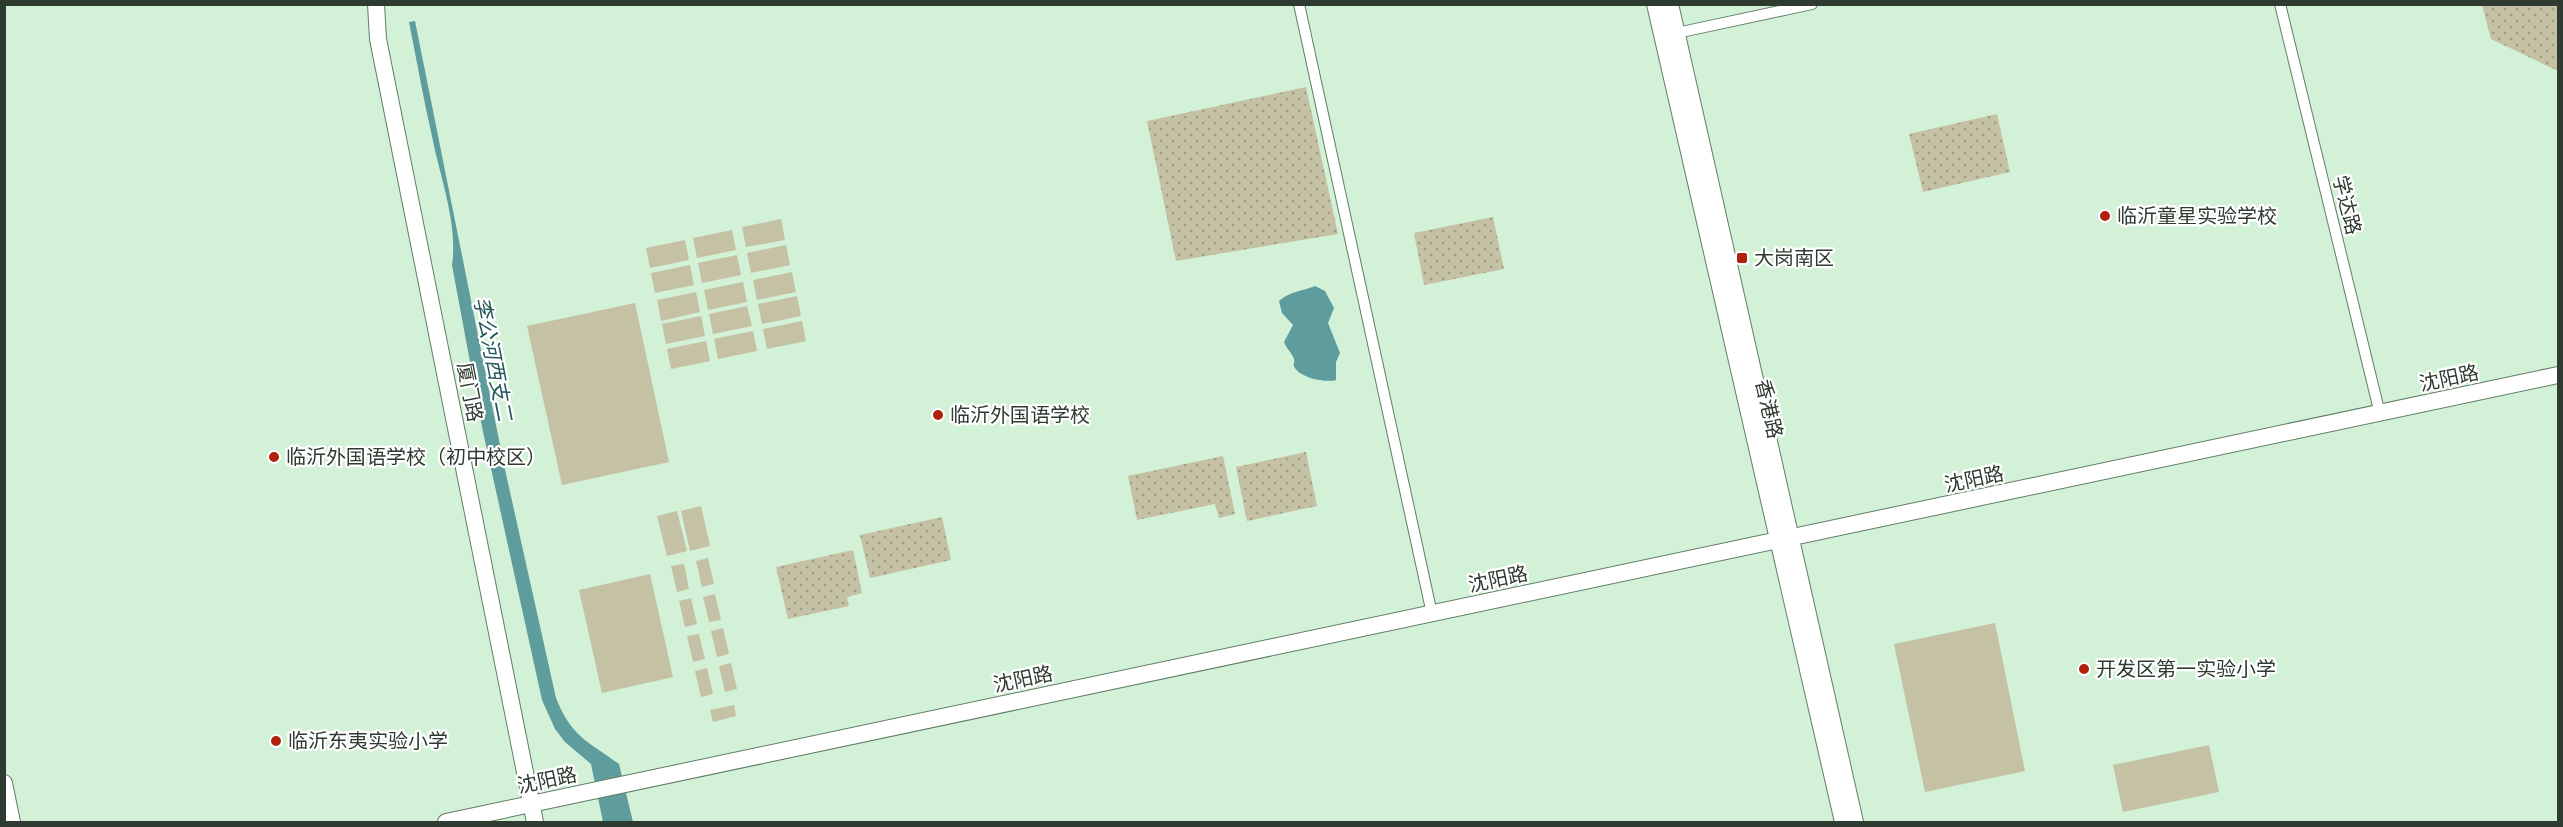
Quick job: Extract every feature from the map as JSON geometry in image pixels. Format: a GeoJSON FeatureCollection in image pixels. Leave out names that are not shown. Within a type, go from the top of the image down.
{"type":"FeatureCollection","features":[{"type":"Feature","properties":{"kind":"street","name":"厦门路"},"geometry":{"type":"LineString","coordinates":[[376,4],[378,39],[535,822]]}},
{"type":"Feature","properties":{"kind":"street"},"geometry":{"type":"LineString","coordinates":[[1299,4],[1432,614]]}},
{"type":"Feature","properties":{"kind":"street","name":"香港路"},"geometry":{"type":"LineString","coordinates":[[1655,4],[1670,35]]}},
{"type":"Feature","properties":{"kind":"street","name":"香港路"},"geometry":{"type":"LineString","coordinates":[[1670,4],[1670,35],[1785,540],[1855,822]]}},
{"type":"Feature","properties":{"kind":"street"},"geometry":{"type":"LineString","coordinates":[[1670,35],[1812,4]]}},
{"type":"Feature","properties":{"kind":"street","name":"学达路"},"geometry":{"type":"LineString","coordinates":[[2280,4],[2380,414]]}},
{"type":"Feature","properties":{"kind":"street","name":"沈阳路"},"geometry":{"type":"LineString","coordinates":[[446,822],[2559,375]]}},
{"type":"Feature","properties":{"kind":"street","name":"香港路"},"geometry":{"type":"LineString","coordinates":[[1785,540],[1843,822]]}},
{"type":"Feature","properties":{"kind":"street"},"geometry":{"type":"LineString","coordinates":[[4,783],[12,822]]}},
{"type":"Feature","properties":{"kind":"shaded area"},"geometry":{"type":"Polygon","coordinates":[[[2482,5],[2558,5],[2558,71],[2491,39],[2482,5]]]}},
{"type":"Feature","properties":{"kind":"shaded area"},"geometry":{"type":"Polygon","coordinates":[[[1306,87],[1338,234],[1176,261],[1147,121],[1306,87]]]}},
{"type":"Feature","properties":{"kind":"shaded area"},"geometry":{"type":"Polygon","coordinates":[[[1997,114],[2010,172],[1923,192],[1909,134],[1997,114]]]}},
{"type":"Feature","properties":{"kind":"shaded area"},"geometry":{"type":"Polygon","coordinates":[[[1493,217],[1504,269],[1424,285],[1414,233],[1493,217]]]}},
{"type":"Feature","properties":{"kind":"shaded area"},"geometry":{"type":"Polygon","coordinates":[[[781,219],[785,240],[746,247],[742,227],[781,219]]]}},
{"type":"Feature","properties":{"kind":"shaded area"},"geometry":{"type":"Polygon","coordinates":[[[732,230],[736,250],[697,258],[693,238],[732,230]]]}},
{"type":"Feature","properties":{"kind":"shaded area"},"geometry":{"type":"Polygon","coordinates":[[[685,240],[689,260],[650,268],[646,248],[685,240]]]}},
{"type":"Feature","properties":{"kind":"shaded area"},"geometry":{"type":"Polygon","coordinates":[[[786,245],[790,265],[751,273],[747,253],[786,245]]]}},
{"type":"Feature","properties":{"kind":"shaded area"},"geometry":{"type":"Polygon","coordinates":[[[737,255],[741,275],[702,283],[698,263],[737,255]]]}},
{"type":"Feature","properties":{"kind":"shaded area"},"geometry":{"type":"Polygon","coordinates":[[[690,265],[694,285],[655,293],[651,273],[690,265]]]}},
{"type":"Feature","properties":{"kind":"shaded area"},"geometry":{"type":"Polygon","coordinates":[[[792,272],[796,292],[757,300],[753,280],[792,272]]]}},
{"type":"Feature","properties":{"kind":"shaded area"},"geometry":{"type":"Polygon","coordinates":[[[743,282],[747,302],[708,310],[704,290],[743,282]]]}},
{"type":"Feature","properties":{"kind":"shaded area"},"geometry":{"type":"Polygon","coordinates":[[[696,292],[700,312],[661,321],[657,300],[696,292]]]}},
{"type":"Feature","properties":{"kind":"shaded area"},"geometry":{"type":"Polygon","coordinates":[[[797,296],[801,316],[762,324],[758,304],[797,296]]]}},
{"type":"Feature","properties":{"kind":"shaded area"},"geometry":{"type":"Polygon","coordinates":[[[635,303],[669,462],[562,485],[527,326],[635,303]]]}},
{"type":"Feature","properties":{"kind":"shaded area"},"geometry":{"type":"Polygon","coordinates":[[[747,306],[752,326],[713,334],[709,314],[747,306]]]}},
{"type":"Feature","properties":{"kind":"shaded area"},"geometry":{"type":"Polygon","coordinates":[[[701,316],[705,336],[666,344],[662,324],[701,316]]]}},
{"type":"Feature","properties":{"kind":"shaded area"},"geometry":{"type":"Polygon","coordinates":[[[802,321],[806,341],[767,349],[763,329],[802,321]]]}},
{"type":"Feature","properties":{"kind":"shaded area"},"geometry":{"type":"Polygon","coordinates":[[[753,331],[757,351],[718,359],[714,339],[753,331]]]}},
{"type":"Feature","properties":{"kind":"shaded area"},"geometry":{"type":"Polygon","coordinates":[[[706,341],[710,361],[671,369],[667,349],[706,341]]]}},
{"type":"Feature","properties":{"kind":"shaded area"},"geometry":{"type":"Polygon","coordinates":[[[1306,452],[1317,506],[1247,521],[1236,467],[1306,452]]]}},
{"type":"Feature","properties":{"kind":"shaded area"},"geometry":{"type":"Polygon","coordinates":[[[1223,456],[1235,514],[1219,518],[1215,504],[1137,520],[1128,476],[1223,456]]]}},
{"type":"Feature","properties":{"kind":"shaded area"},"geometry":{"type":"Polygon","coordinates":[[[701,506],[710,546],[690,551],[681,511],[701,506]]]}},
{"type":"Feature","properties":{"kind":"shaded area"},"geometry":{"type":"Polygon","coordinates":[[[677,511],[687,551],[667,556],[657,516],[677,511]]]}},
{"type":"Feature","properties":{"kind":"shaded area"},"geometry":{"type":"Polygon","coordinates":[[[942,517],[951,560],[870,578],[860,535],[942,517]]]}},
{"type":"Feature","properties":{"kind":"shaded area"},"geometry":{"type":"Polygon","coordinates":[[[853,550],[862,593],[847,597],[849,606],[788,619],[776,567],[853,550]]]}},
{"type":"Feature","properties":{"kind":"shaded area"},"geometry":{"type":"Polygon","coordinates":[[[708,558],[714,584],[702,587],[696,561],[708,558]]]}},
{"type":"Feature","properties":{"kind":"shaded area"},"geometry":{"type":"Polygon","coordinates":[[[684,564],[689,589],[677,592],[671,566],[684,564]]]}},
{"type":"Feature","properties":{"kind":"shaded area"},"geometry":{"type":"Polygon","coordinates":[[[650,574],[673,677],[602,693],[579,590],[650,574]]]}},
{"type":"Feature","properties":{"kind":"shaded area"},"geometry":{"type":"Polygon","coordinates":[[[715,594],[721,620],[709,622],[703,597],[715,594]]]}},
{"type":"Feature","properties":{"kind":"shaded area"},"geometry":{"type":"Polygon","coordinates":[[[691,598],[697,624],[685,627],[679,601],[691,598]]]}},
{"type":"Feature","properties":{"kind":"shaded area"},"geometry":{"type":"Polygon","coordinates":[[[1995,623],[2025,771],[1925,792],[1894,644],[1995,623]]]}},
{"type":"Feature","properties":{"kind":"shaded area"},"geometry":{"type":"Polygon","coordinates":[[[723,628],[729,654],[717,657],[711,631],[723,628]]]}},
{"type":"Feature","properties":{"kind":"shaded area"},"geometry":{"type":"Polygon","coordinates":[[[699,634],[705,659],[693,662],[687,636],[699,634]]]}},
{"type":"Feature","properties":{"kind":"shaded area"},"geometry":{"type":"Polygon","coordinates":[[[731,663],[737,689],[725,692],[719,666],[731,663]]]}},
{"type":"Feature","properties":{"kind":"shaded area"},"geometry":{"type":"Polygon","coordinates":[[[707,668],[713,694],[701,697],[695,671],[707,668]]]}},
{"type":"Feature","properties":{"kind":"shaded area"},"geometry":{"type":"Polygon","coordinates":[[[734,705],[736,716],[713,722],[710,710],[734,705]]]}},
{"type":"Feature","properties":{"kind":"shaded area"},"geometry":{"type":"Polygon","coordinates":[[[2209,745],[2219,792],[2123,812],[2113,765],[2209,745]]]}},
{"type":"Feature","properties":{"kind":"water"},"geometry":{"type":"Polygon","coordinates":[[[415,21],[504,465],[556,698],[574,730],[619,764],[633,822],[603,822],[591,764],[565,742],[555,729],[542,700],[483,432],[452,265],[451,218],[409,22],[415,21]]]}},
{"type":"Feature","properties":{"kind":"water"},"geometry":{"type":"Polygon","coordinates":[[[1315,286],[1325,291],[1334,308],[1328,323],[1340,353],[1336,362],[1336,380],[1314,379],[1298,372],[1293,357],[1284,342],[1293,325],[1282,313],[1279,301],[1291,294],[1315,286]]]}},
{"type":"Feature","properties":{"kind":"place","name":"临沂童星实验学校"},"geometry":{"type":"Point","coordinates":[2105,216]}},
{"type":"Feature","properties":{"kind":"place","name":"大岗南区"},"geometry":{"type":"Point","coordinates":[1742,258]}},
{"type":"Feature","properties":{"kind":"place","name":"临沂外国语学校"},"geometry":{"type":"Point","coordinates":[938,415]}},
{"type":"Feature","properties":{"kind":"place","name":"临沂外国语学校（初中校区）"},"geometry":{"type":"Point","coordinates":[274,457]}},
{"type":"Feature","properties":{"kind":"place","name":"开发区第一实验小学"},"geometry":{"type":"Point","coordinates":[2084,669]}},
{"type":"Feature","properties":{"kind":"place","name":"临沂东夷实验小学"},"geometry":{"type":"Point","coordinates":[276,741]}},
{"type":"Feature","properties":{"kind":"water label","name":"李公河西支二"},"geometry":{"type":"Point","coordinates":[493,359]}}]}
